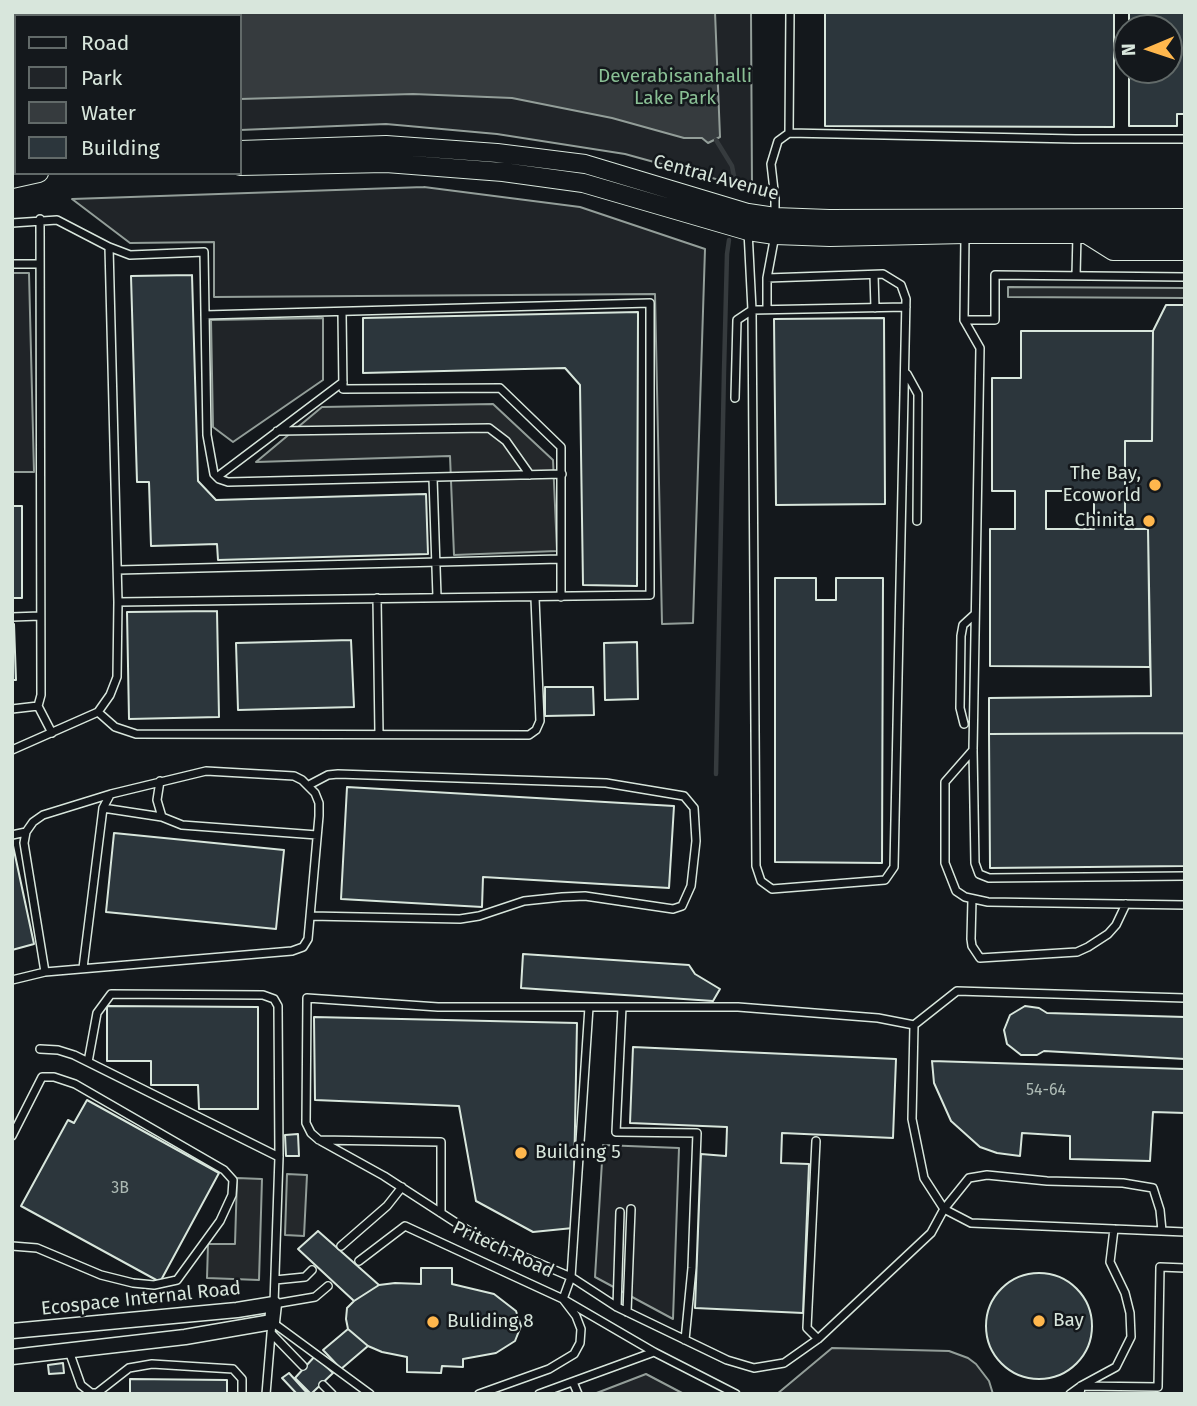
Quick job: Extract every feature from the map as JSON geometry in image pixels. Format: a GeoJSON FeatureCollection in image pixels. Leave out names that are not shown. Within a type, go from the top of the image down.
{"type":"FeatureCollection","features":[{"type":"Feature","properties":{"kind":"street","name":"Central Avenue"},"geometry":{"type":"LineString","coordinates":[[242,150],[386,145],[497,153],[585,164],[748,213],[775,217],[1185,218]]}},
{"type":"Feature","properties":{"kind":"street"},"geometry":{"type":"LineString","coordinates":[[242,166],[386,163],[503,172],[583,183],[748,231],[775,235],[830,237],[1185,234]]}},
{"type":"Feature","properties":{"kind":"street"},"geometry":{"type":"LineString","coordinates":[[12,179],[30,175]]}},
{"type":"Feature","properties":{"kind":"street"},"geometry":{"type":"LineString","coordinates":[[1082,234],[1113,251],[1185,251]]}},
{"type":"Feature","properties":{"kind":"street"},"geometry":{"type":"LineString","coordinates":[[272,1328],[274,1304]]}},
{"type":"Feature","properties":{"kind":"street","name":"Ecospace Internal Road"},"geometry":{"type":"LineString","coordinates":[[12,1331],[237,1310],[274,1304]]}},
{"type":"Feature","properties":{"kind":"street"},"geometry":{"type":"LineString","coordinates":[[237,1310],[237,1329]]}},
{"type":"Feature","properties":{"kind":"street"},"geometry":{"type":"LineString","coordinates":[[183,1315],[186,1337]]}},
{"type":"Feature","properties":{"kind":"street"},"geometry":{"type":"LineString","coordinates":[[37,1328],[39,1354]]}},
{"type":"Feature","properties":{"kind":"street","name":"Ecospace Internal Road"},"geometry":{"type":"LineString","coordinates":[[12,1357],[237,1329],[272,1328]]}},
{"type":"Feature","properties":{"kind":"lane"},"geometry":{"type":"LineString","coordinates":[[12,57],[14,12]]}},
{"type":"Feature","properties":{"kind":"lane"},"geometry":{"type":"LineString","coordinates":[[789,133],[790,12]]}},
{"type":"Feature","properties":{"kind":"lane"},"geometry":{"type":"LineString","coordinates":[[767,309],[767,278],[775,235],[771,164],[778,141],[789,133],[1185,139]]}},
{"type":"Feature","properties":{"kind":"lane"},"geometry":{"type":"LineString","coordinates":[[40,219],[41,695],[38,706],[52,733]]}},
{"type":"Feature","properties":{"kind":"lane"},"geometry":{"type":"LineString","coordinates":[[12,223],[40,219],[57,220],[130,255],[204,252],[207,435],[214,474],[217,477],[228,482],[562,474]]}},
{"type":"Feature","properties":{"kind":"lane"},"geometry":{"type":"LineString","coordinates":[[748,231],[752,310],[756,866],[761,881],[772,889],[885,880],[894,867],[906,299],[901,285],[890,276],[767,278]]}},
{"type":"Feature","properties":{"kind":"lane"},"geometry":{"type":"LineString","coordinates":[[965,234],[964,320],[980,348],[973,750],[975,863],[979,874],[989,878],[1185,876]]}},
{"type":"Feature","properties":{"kind":"lane"},"geometry":{"type":"LineString","coordinates":[[1076,276],[1082,234]]}},
{"type":"Feature","properties":{"kind":"lane"},"geometry":{"type":"LineString","coordinates":[[12,750],[98,712],[110,695],[117,677],[118,570],[109,247]]}},
{"type":"Feature","properties":{"kind":"lane"},"geometry":{"type":"LineString","coordinates":[[12,264],[39,264]]}},
{"type":"Feature","properties":{"kind":"lane"},"geometry":{"type":"LineString","coordinates":[[874,275],[874,308]]}},
{"type":"Feature","properties":{"kind":"lane"},"geometry":{"type":"LineString","coordinates":[[964,320],[995,320],[995,275],[1185,277]]}},
{"type":"Feature","properties":{"kind":"lane"},"geometry":{"type":"LineString","coordinates":[[118,602],[650,595],[649,303],[205,315]]}},
{"type":"Feature","properties":{"kind":"lane"},"geometry":{"type":"LineString","coordinates":[[735,398],[737,320],[752,310],[906,307]]}},
{"type":"Feature","properties":{"kind":"lane"},"geometry":{"type":"LineString","coordinates":[[342,312],[343,389],[500,388],[561,447],[561,597]]}},
{"type":"Feature","properties":{"kind":"lane"},"geometry":{"type":"LineString","coordinates":[[906,372],[918,394],[917,521]]}},
{"type":"Feature","properties":{"kind":"lane"},"geometry":{"type":"LineString","coordinates":[[217,477],[343,382]]}},
{"type":"Feature","properties":{"kind":"lane"},"geometry":{"type":"LineString","coordinates":[[277,431],[489,428],[506,441],[530,475]]}},
{"type":"Feature","properties":{"kind":"lane"},"geometry":{"type":"LineString","coordinates":[[433,478],[437,597]]}},
{"type":"Feature","properties":{"kind":"lane"},"geometry":{"type":"LineString","coordinates":[[118,570],[561,559]]}},
{"type":"Feature","properties":{"kind":"lane"},"geometry":{"type":"LineString","coordinates":[[377,598],[379,734]]}},
{"type":"Feature","properties":{"kind":"lane"},"geometry":{"type":"LineString","coordinates":[[98,712],[115,727],[136,734],[530,735],[540,721],[535,598]]}},
{"type":"Feature","properties":{"kind":"lane"},"geometry":{"type":"LineString","coordinates":[[964,724],[960,708],[961,636],[963,625],[975,614]]}},
{"type":"Feature","properties":{"kind":"lane"},"geometry":{"type":"LineString","coordinates":[[12,617],[40,616]]}},
{"type":"Feature","properties":{"kind":"lane"},"geometry":{"type":"LineString","coordinates":[[12,709],[38,706]]}},
{"type":"Feature","properties":{"kind":"lane"},"geometry":{"type":"LineString","coordinates":[[973,750],[945,782],[945,863],[956,891],[965,897],[988,902],[1185,905]]}},
{"type":"Feature","properties":{"kind":"lane"},"geometry":{"type":"LineString","coordinates":[[12,980],[45,972],[292,951],[303,947],[308,939],[319,803],[309,785],[294,776],[206,771],[110,794],[43,815],[33,822],[26,832],[24,852],[45,972]]}},
{"type":"Feature","properties":{"kind":"lane"},"geometry":{"type":"LineString","coordinates":[[309,785],[328,775],[338,774],[606,783],[684,796],[694,808],[696,828],[691,886],[682,906],[678,908],[668,909],[585,896],[524,901],[460,919],[310,916]]}},
{"type":"Feature","properties":{"kind":"lane"},"geometry":{"type":"LineString","coordinates":[[160,781],[157,800],[162,817]]}},
{"type":"Feature","properties":{"kind":"lane"},"geometry":{"type":"LineString","coordinates":[[83,968],[103,808],[110,794]]}},
{"type":"Feature","properties":{"kind":"lane"},"geometry":{"type":"LineString","coordinates":[[103,808],[162,817],[182,825],[317,835]]}},
{"type":"Feature","properties":{"kind":"lane"},"geometry":{"type":"LineString","coordinates":[[12,835],[26,832]]}},
{"type":"Feature","properties":{"kind":"lane"},"geometry":{"type":"LineString","coordinates":[[972,899],[972,946],[980,958],[1077,952],[1108,934],[1116,925],[1126,904]]}},
{"type":"Feature","properties":{"kind":"lane"},"geometry":{"type":"LineString","coordinates":[[1162,1231],[1160,1210],[1153,1188],[1123,1183],[1047,1181],[988,1175],[969,1178],[944,1209],[931,1233],[818,1339],[784,1363],[754,1368],[727,1360],[617,1307],[571,1277],[478,1237],[401,1187],[318,1140],[306,1123],[307,998],[439,1007],[738,1007],[878,1018],[914,1025],[957,991],[1185,998]]}},
{"type":"Feature","properties":{"kind":"lane"},"geometry":{"type":"LineString","coordinates":[[88,1062],[97,1013],[111,994],[263,995],[274,999],[278,1006],[279,1157],[274,1304],[315,1297],[328,1286]]}},
{"type":"Feature","properties":{"kind":"lane"},"geometry":{"type":"LineString","coordinates":[[589,1007],[571,1277],[563,1298],[721,1390],[736,1394]]}},
{"type":"Feature","properties":{"kind":"lane"},"geometry":{"type":"LineString","coordinates":[[622,1007],[616,1132],[697,1133],[692,1268],[685,1340]]}},
{"type":"Feature","properties":{"kind":"lane"},"geometry":{"type":"LineString","coordinates":[[914,1025],[912,1119],[924,1178],[944,1209],[971,1223],[1185,1232]]}},
{"type":"Feature","properties":{"kind":"lane"},"geometry":{"type":"LineString","coordinates":[[40,1049],[58,1050],[88,1062],[279,1157]]}},
{"type":"Feature","properties":{"kind":"lane"},"geometry":{"type":"LineString","coordinates":[[12,1136],[42,1077],[54,1077],[75,1084],[224,1170],[233,1180],[232,1195],[220,1221],[177,1280],[154,1286],[133,1283],[102,1275],[37,1248],[12,1246]]}},
{"type":"Feature","properties":{"kind":"lane"},"geometry":{"type":"LineString","coordinates":[[318,1140],[441,1142],[441,1213]]}},
{"type":"Feature","properties":{"kind":"lane"},"geometry":{"type":"LineString","coordinates":[[816,1141],[807,1328],[818,1339]]}},
{"type":"Feature","properties":{"kind":"lane"},"geometry":{"type":"LineString","coordinates":[[341,1246],[387,1206],[401,1187]]}},
{"type":"Feature","properties":{"kind":"lane"},"geometry":{"type":"LineString","coordinates":[[627,1312],[632,1209]]}},
{"type":"Feature","properties":{"kind":"lane"},"geometry":{"type":"LineString","coordinates":[[617,1307],[620,1212]]}},
{"type":"Feature","properties":{"kind":"lane","name":"Pritech Road"},"geometry":{"type":"LineString","coordinates":[[359,1261],[405,1226],[563,1298],[582,1329],[580,1343],[574,1354],[549,1368],[479,1394]]}},
{"type":"Feature","properties":{"kind":"lane"},"geometry":{"type":"LineString","coordinates":[[1070,1394],[1116,1367],[1131,1337],[1130,1313],[1125,1293],[1110,1262],[1114,1229]]}},
{"type":"Feature","properties":{"kind":"lane"},"geometry":{"type":"LineString","coordinates":[[1080,1390],[1158,1387],[1160,1267],[1185,1268]]}},
{"type":"Feature","properties":{"kind":"lane"},"geometry":{"type":"LineString","coordinates":[[275,1280],[305,1277],[312,1270]]}},
{"type":"Feature","properties":{"kind":"lane"},"geometry":{"type":"LineString","coordinates":[[272,1328],[303,1366]]}},
{"type":"Feature","properties":{"kind":"lane"},"geometry":{"type":"LineString","coordinates":[[266,1394],[272,1328]]}},
{"type":"Feature","properties":{"kind":"lane"},"geometry":{"type":"LineString","coordinates":[[272,1328],[370,1394]]}},
{"type":"Feature","properties":{"kind":"lane"},"geometry":{"type":"LineString","coordinates":[[68,1350],[82,1389],[91,1393],[97,1393],[129,1368],[152,1364],[233,1369],[242,1378],[242,1394]]}},
{"type":"Feature","properties":{"kind":"lane"},"geometry":{"type":"LineString","coordinates":[[539,1394],[654,1352]]}},
{"type":"Feature","properties":{"kind":"lane"},"geometry":{"type":"LineString","coordinates":[[573,1381],[578,1394]]}},
{"type":"Feature","properties":{"kind":"lane"},"geometry":{"type":"LineString","coordinates":[[323,1385],[332,1394]]}},
{"type":"Feature","properties":{"kind":"green space","name":"Deverabisanahalli Lake Park"},"geometry":{"type":"Polygon","coordinates":[[[751,12],[752,189],[625,154],[497,134],[386,124],[242,130],[242,14],[163,14],[751,12]]]}},
{"type":"Feature","properties":{"kind":"green space"},"geometry":{"type":"Polygon","coordinates":[[[424,187],[580,207],[705,249],[693,623],[662,624],[655,294],[214,297],[214,242],[130,243],[72,199],[424,187]]]}},
{"type":"Feature","properties":{"kind":"green space"},"geometry":{"type":"Polygon","coordinates":[[[12,273],[29,273],[34,472],[12,472],[12,273]]]}},
{"type":"Feature","properties":{"kind":"green space"},"geometry":{"type":"Polygon","coordinates":[[[323,318],[323,380],[233,442],[213,427],[211,320],[323,318]]]}},
{"type":"Feature","properties":{"kind":"green space"},"geometry":{"type":"Polygon","coordinates":[[[603,1145],[679,1148],[673,1319],[595,1277],[603,1145]]]}},
{"type":"Feature","properties":{"kind":"green space"},"geometry":{"type":"Polygon","coordinates":[[[832,1348],[949,1351],[976,1364],[989,1381],[993,1394],[777,1394],[832,1348]]]}},
{"type":"Feature","properties":{"kind":"green space"},"geometry":{"type":"Polygon","coordinates":[[[646,1374],[684,1394],[594,1394],[646,1374]]]}},
{"type":"Feature","properties":{"kind":"shaded area"},"geometry":{"type":"Polygon","coordinates":[[[1008,287],[1185,288],[1185,298],[1008,297],[1008,287]]]}},
{"type":"Feature","properties":{"kind":"shaded area"},"geometry":{"type":"Polygon","coordinates":[[[493,404],[553,460],[557,551],[454,555],[450,456],[256,462],[322,407],[493,404]]]}},
{"type":"Feature","properties":{"kind":"shaded area"},"geometry":{"type":"Polygon","coordinates":[[[287,1174],[307,1175],[304,1236],[285,1235],[287,1174]]]}},
{"type":"Feature","properties":{"kind":"shaded area"},"geometry":{"type":"Polygon","coordinates":[[[237,1178],[262,1179],[259,1280],[207,1278],[208,1244],[235,1244],[237,1178]]]}},
{"type":"Feature","properties":{"kind":"water","name":"Deverabisanahalli Lake Park"},"geometry":{"type":"Polygon","coordinates":[[[715,12],[720,137],[708,143],[702,138],[684,138],[612,118],[512,98],[413,94],[242,99],[242,14],[224,14],[715,12]]]}},
{"type":"Feature","properties":{"kind":"building"},"geometry":{"type":"Polygon","coordinates":[[[31,12],[124,12],[124,14],[31,12]]]}},
{"type":"Feature","properties":{"kind":"building"},"geometry":{"type":"Polygon","coordinates":[[[825,12],[1114,12],[1114,127],[825,126],[825,12]]]}},
{"type":"Feature","properties":{"kind":"building"},"geometry":{"type":"Polygon","coordinates":[[[1185,12],[1185,114],[1177,114],[1177,126],[1129,126],[1129,84],[1183,84],[1183,14],[1129,14],[1185,12]]]}},
{"type":"Feature","properties":{"kind":"building"},"geometry":{"type":"Polygon","coordinates":[[[192,275],[198,481],[216,500],[426,494],[428,554],[218,560],[217,544],[151,546],[149,482],[137,482],[131,276],[192,275]]]}},
{"type":"Feature","properties":{"kind":"building","name":"The Bay, Ecoworld"},"geometry":{"type":"Polygon","coordinates":[[[1166,305],[1185,305],[1185,733],[989,734],[989,698],[1151,696],[1148,529],[1125,529],[1125,441],[1152,441],[1153,331],[1166,305]]]}},
{"type":"Feature","properties":{"kind":"building"},"geometry":{"type":"Polygon","coordinates":[[[638,312],[637,586],[583,585],[580,385],[565,368],[363,373],[363,318],[638,312]]]}},
{"type":"Feature","properties":{"kind":"building"},"geometry":{"type":"Polygon","coordinates":[[[884,318],[885,504],[776,505],[774,319],[884,318]]]}},
{"type":"Feature","properties":{"kind":"building"},"geometry":{"type":"Polygon","coordinates":[[[1021,331],[1153,331],[1152,441],[1125,441],[1125,529],[1148,529],[1150,667],[990,666],[990,529],[1015,529],[1015,491],[992,491],[992,378],[1021,378],[1021,331]],[[1046,491],[1046,529],[1094,529],[1094,491],[1046,491]]]}},
{"type":"Feature","properties":{"kind":"building"},"geometry":{"type":"Polygon","coordinates":[[[12,506],[22,506],[22,598],[12,598],[12,506]]]}},
{"type":"Feature","properties":{"kind":"building"},"geometry":{"type":"Polygon","coordinates":[[[775,578],[816,578],[816,600],[836,600],[836,578],[883,578],[882,863],[775,862],[775,578]]]}},
{"type":"Feature","properties":{"kind":"building"},"geometry":{"type":"Polygon","coordinates":[[[217,611],[219,717],[129,719],[127,612],[217,611]]]}},
{"type":"Feature","properties":{"kind":"building"},"geometry":{"type":"Polygon","coordinates":[[[14,624],[16,680],[12,680],[14,624]]]}},
{"type":"Feature","properties":{"kind":"building"},"geometry":{"type":"Polygon","coordinates":[[[351,640],[354,707],[238,710],[236,643],[351,640]]]}},
{"type":"Feature","properties":{"kind":"building"},"geometry":{"type":"Polygon","coordinates":[[[637,642],[638,699],[605,700],[604,643],[637,642]]]}},
{"type":"Feature","properties":{"kind":"building"},"geometry":{"type":"Polygon","coordinates":[[[545,687],[593,687],[594,715],[545,716],[545,687]]]}},
{"type":"Feature","properties":{"kind":"building"},"geometry":{"type":"Polygon","coordinates":[[[1185,733],[1185,866],[990,868],[989,734],[1185,733]]]}},
{"type":"Feature","properties":{"kind":"building"},"geometry":{"type":"Polygon","coordinates":[[[347,787],[674,806],[669,888],[483,877],[482,907],[341,899],[347,787]]]}},
{"type":"Feature","properties":{"kind":"building"},"geometry":{"type":"Polygon","coordinates":[[[114,833],[284,850],[276,929],[106,912],[114,833]]]}},
{"type":"Feature","properties":{"kind":"building"},"geometry":{"type":"Polygon","coordinates":[[[12,841],[34,944],[12,950],[12,841]]]}},
{"type":"Feature","properties":{"kind":"building"},"geometry":{"type":"Polygon","coordinates":[[[523,954],[689,965],[695,974],[720,989],[713,1001],[521,988],[523,954]]]}},
{"type":"Feature","properties":{"kind":"building"},"geometry":{"type":"Polygon","coordinates":[[[107,1006],[258,1007],[258,1109],[199,1109],[198,1085],[151,1085],[151,1061],[107,1061],[107,1006]]]}},
{"type":"Feature","properties":{"kind":"building"},"geometry":{"type":"Polygon","coordinates":[[[1025,1006],[1039,1008],[1047,1013],[1185,1017],[1185,1059],[1044,1051],[1037,1055],[1021,1055],[1007,1044],[1004,1030],[1010,1015],[1025,1006]]]}},
{"type":"Feature","properties":{"kind":"building","name":"Building 5"},"geometry":{"type":"Polygon","coordinates":[[[314,1017],[577,1023],[573,1228],[533,1232],[476,1201],[459,1106],[315,1100],[314,1017]]]}},
{"type":"Feature","properties":{"kind":"building"},"geometry":{"type":"Polygon","coordinates":[[[633,1047],[896,1059],[893,1138],[782,1133],[781,1163],[809,1164],[803,1313],[695,1308],[701,1154],[726,1156],[727,1127],[630,1123],[633,1047]]]}},
{"type":"Feature","properties":{"kind":"building"},"geometry":{"type":"Polygon","coordinates":[[[932,1061],[1185,1069],[1185,1113],[1153,1112],[1150,1161],[1070,1159],[1070,1136],[1022,1133],[1020,1156],[997,1153],[980,1147],[951,1121],[934,1083],[932,1061]]]}},
{"type":"Feature","properties":{"kind":"building"},"geometry":{"type":"Polygon","coordinates":[[[87,1100],[219,1173],[160,1282],[21,1206],[68,1120],[74,1123],[87,1100]]]}},
{"type":"Feature","properties":{"kind":"building"},"geometry":{"type":"Polygon","coordinates":[[[298,1134],[299,1156],[286,1156],[285,1135],[298,1134]]]}},
{"type":"Feature","properties":{"kind":"building"},"geometry":{"type":"Polygon","coordinates":[[[318,1231],[379,1285],[354,1301],[298,1249],[318,1231]]]}},
{"type":"Feature","properties":{"kind":"building","name":"Buliding 8"},"geometry":{"type":"Polygon","coordinates":[[[421,1268],[452,1268],[452,1284],[494,1294],[516,1311],[521,1326],[515,1341],[496,1353],[463,1359],[463,1367],[442,1366],[441,1373],[407,1372],[407,1357],[368,1346],[348,1329],[347,1308],[354,1301],[379,1285],[421,1284],[421,1268]]]}},
{"type":"Feature","properties":{"kind":"building","name":"Bay"},"geometry":{"type":"Polygon","coordinates":[[[1039,1273],[1059,1277],[1076,1289],[1088,1306],[1092,1326],[1088,1346],[1076,1363],[1059,1375],[1039,1379],[1019,1375],[1002,1363],[990,1346],[986,1326],[990,1306],[1002,1289],[1019,1277],[1039,1273]]]}},
{"type":"Feature","properties":{"kind":"building"},"geometry":{"type":"Polygon","coordinates":[[[348,1329],[368,1346],[341,1369],[323,1350],[348,1329]]]}},
{"type":"Feature","properties":{"kind":"building"},"geometry":{"type":"Polygon","coordinates":[[[315,1356],[333,1373],[311,1394],[295,1378],[315,1356]]]}},
{"type":"Feature","properties":{"kind":"building"},"geometry":{"type":"Polygon","coordinates":[[[63,1363],[64,1373],[49,1374],[48,1365],[63,1363]]]}},
{"type":"Feature","properties":{"kind":"building"},"geometry":{"type":"Polygon","coordinates":[[[289,1373],[308,1394],[297,1394],[282,1378],[289,1373]]]}},
{"type":"Feature","properties":{"kind":"building"},"geometry":{"type":"Polygon","coordinates":[[[130,1379],[227,1380],[227,1394],[130,1394],[130,1379]]]}},
{"type":"Feature","properties":{"kind":"waterway"},"geometry":{"type":"LineString","coordinates":[[716,140],[732,166],[736,187]]}},
{"type":"Feature","properties":{"kind":"waterway"},"geometry":{"type":"LineString","coordinates":[[716,774],[729,240]]}},
{"type":"Feature","properties":{"kind":"place","name":"The Bay, Ecoworld"},"geometry":{"type":"Point","coordinates":[1155,485]}},
{"type":"Feature","properties":{"kind":"place","name":"Chinita"},"geometry":{"type":"Point","coordinates":[1149,521]}},
{"type":"Feature","properties":{"kind":"place","name":"Building 5"},"geometry":{"type":"Point","coordinates":[521,1153]}},
{"type":"Feature","properties":{"kind":"place","name":"Bay"},"geometry":{"type":"Point","coordinates":[1039,1321]}},
{"type":"Feature","properties":{"kind":"place","name":"Buliding 8"},"geometry":{"type":"Point","coordinates":[433,1322]}}]}
